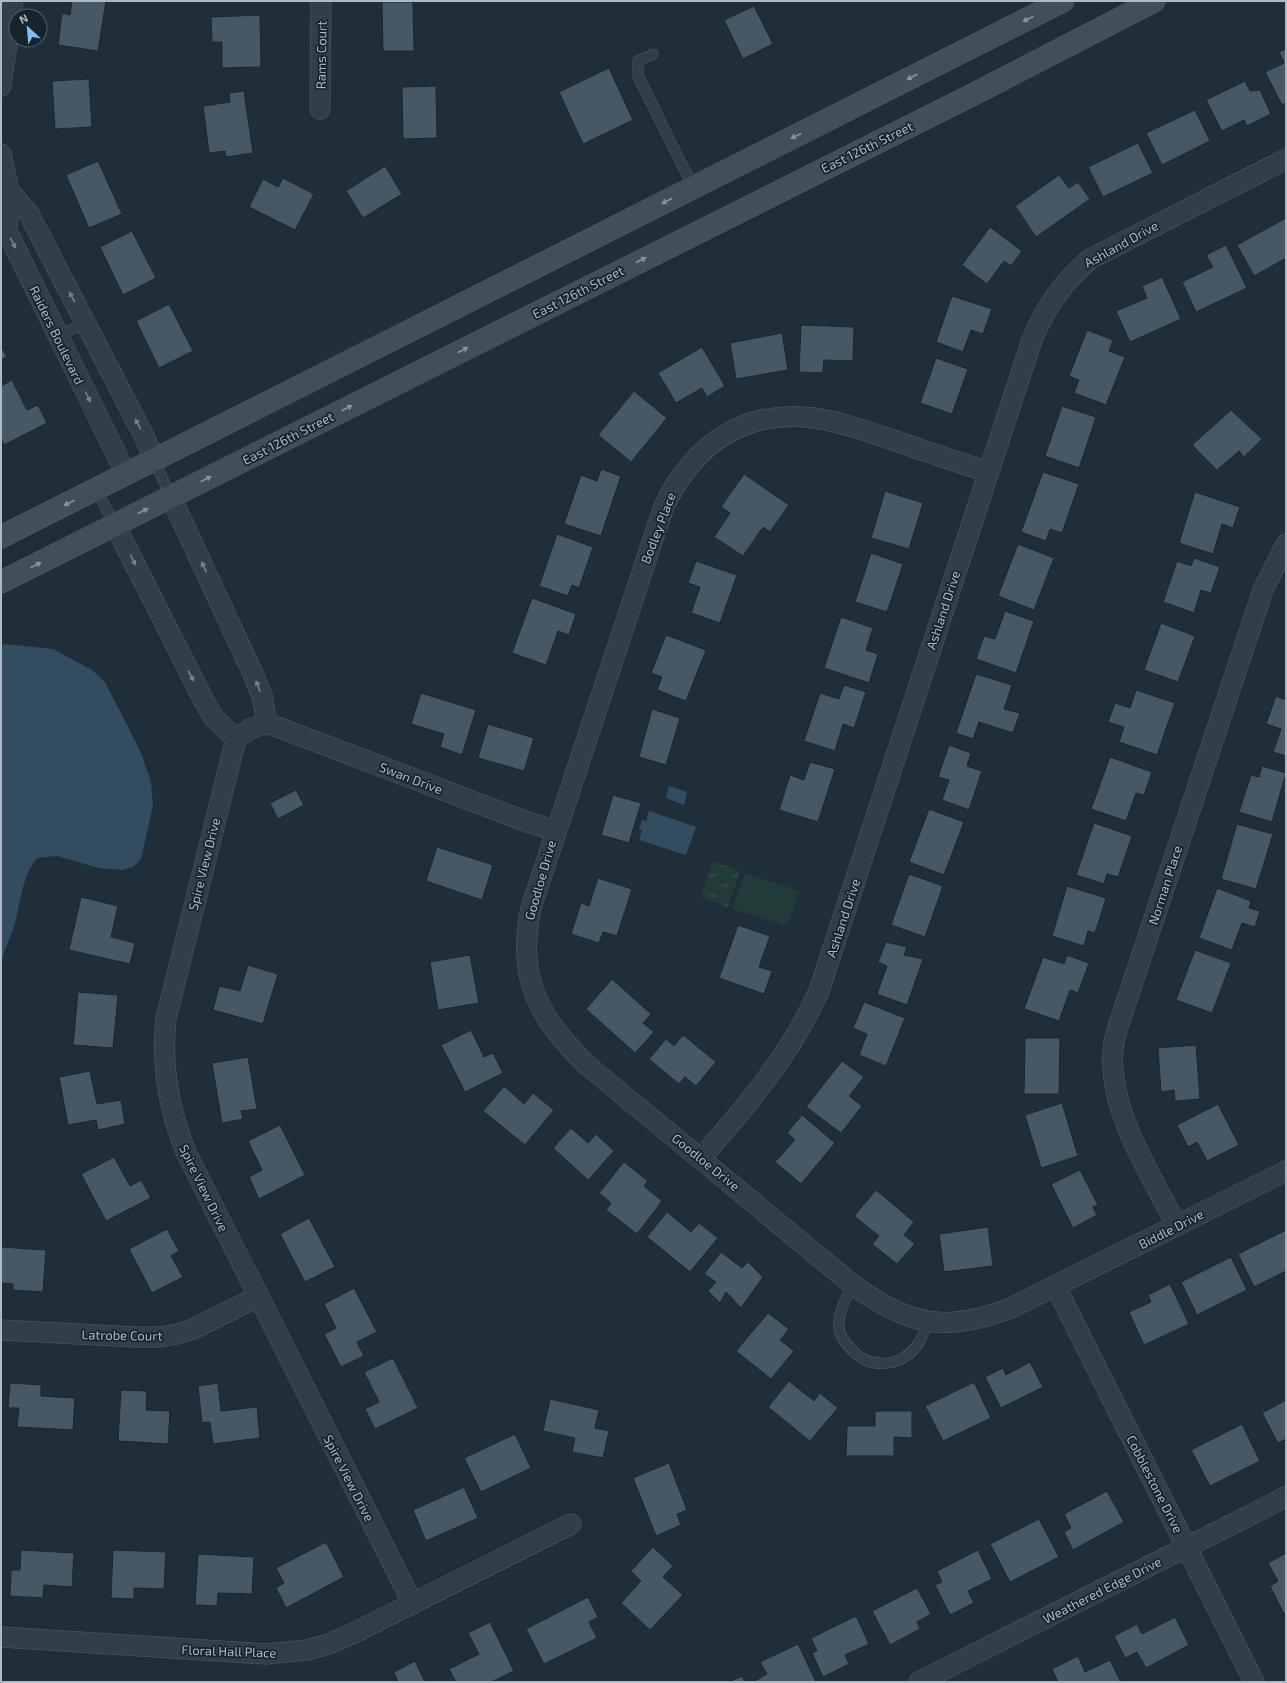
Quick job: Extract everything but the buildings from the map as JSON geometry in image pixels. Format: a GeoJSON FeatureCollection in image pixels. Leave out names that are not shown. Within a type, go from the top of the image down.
{"type":"FeatureCollection","features":[{"type":"Feature","properties":{"kind":"main road"},"geometry":{"type":"LineString","coordinates":[[1,537],[1063,1]]}},
{"type":"Feature","properties":{"kind":"main road","name":"East 126th Street"},"geometry":{"type":"LineString","coordinates":[[1,582],[974,94],[1154,1]]}},
{"type":"Feature","properties":{"kind":"street"},"geometry":{"type":"LineString","coordinates":[[1,86],[13,1]]}},
{"type":"Feature","properties":{"kind":"street","name":"Rams Court"},"geometry":{"type":"LineString","coordinates":[[320,109],[321,1]]}},
{"type":"Feature","properties":{"kind":"street","name":"Raiders Boulevard"},"geometry":{"type":"LineString","coordinates":[[1,154],[9,191],[7,231],[126,474]]}},
{"type":"Feature","properties":{"kind":"street","name":"Ashland Drive"},"geometry":{"type":"LineString","coordinates":[[701,1158],[733,1121],[780,1061],[799,1032],[819,991],[988,472],[1039,322],[1055,295],[1067,280],[1090,260],[1106,250],[1286,159]]}},
{"type":"Feature","properties":{"kind":"street","name":"Raiders Boulevard"},"geometry":{"type":"LineString","coordinates":[[9,191],[29,214],[146,440],[154,460]]}},
{"type":"Feature","properties":{"kind":"street","name":"Bodley Place"},"geometry":{"type":"LineString","coordinates":[[555,831],[664,506],[675,484],[685,470],[696,457],[709,446],[722,437],[751,423],[794,417],[814,418],[849,426],[988,472]]}},
{"type":"Feature","properties":{"kind":"street"},"geometry":{"type":"LineString","coordinates":[[115,525],[204,701],[214,718],[236,739],[250,729],[267,723],[262,696],[171,497]]}},
{"type":"Feature","properties":{"kind":"street","name":"Norman Place"},"geometry":{"type":"LineString","coordinates":[[1177,1226],[1119,1109],[1114,1083],[1112,1051],[1118,1027],[1263,590],[1286,544]]}},
{"type":"Feature","properties":{"kind":"street","name":"Swan Drive"},"geometry":{"type":"LineString","coordinates":[[267,723],[522,820],[555,831]]}},
{"type":"Feature","properties":{"kind":"street","name":"Spire View Drive"},"geometry":{"type":"LineString","coordinates":[[236,739],[166,1019],[164,1051],[166,1083],[177,1130],[258,1297],[412,1604]]}},
{"type":"Feature","properties":{"kind":"street","name":"Goodloe Drive"},"geometry":{"type":"LineString","coordinates":[[555,831],[530,908],[526,931],[528,971],[533,992],[538,1003],[558,1035],[588,1066],[853,1285],[895,1311],[913,1319],[957,1323],[989,1317],[1056,1287]]}},
{"type":"Feature","properties":{"kind":"street","name":"Biddle Drive"},"geometry":{"type":"LineString","coordinates":[[1056,1287],[1286,1171]]}},
{"type":"Feature","properties":{"kind":"street","name":"Cobblestone Drive"},"geometry":{"type":"LineString","coordinates":[[1056,1287],[1254,1682]]}},
{"type":"Feature","properties":{"kind":"street","name":"Latrobe Court"},"geometry":{"type":"LineString","coordinates":[[1,1330],[160,1337],[193,1329],[258,1297]]}},
{"type":"Feature","properties":{"kind":"street","name":"Weathered Edge Drive"},"geometry":{"type":"LineString","coordinates":[[919,1682],[1286,1497]]}},
{"type":"Feature","properties":{"kind":"street","name":"Floral Hall Place"},"geometry":{"type":"LineString","coordinates":[[1,1637],[246,1654],[286,1653],[326,1645],[572,1524]]}},
{"type":"Feature","properties":{"kind":"lane"},"geometry":{"type":"LineString","coordinates":[[653,54],[638,61],[638,76],[694,187]]}},
{"type":"Feature","properties":{"kind":"lane"},"geometry":{"type":"LineString","coordinates":[[58,336],[86,323]]}},
{"type":"Feature","properties":{"kind":"lane"},"geometry":{"type":"LineString","coordinates":[[154,460],[171,497]]}},
{"type":"Feature","properties":{"kind":"lane"},"geometry":{"type":"LineString","coordinates":[[96,489],[115,525]]}},
{"type":"Feature","properties":{"kind":"lane"},"geometry":{"type":"LineString","coordinates":[[853,1285],[842,1308],[839,1329],[848,1345],[863,1359],[876,1364],[887,1364],[909,1354],[918,1345],[927,1321]]}},
{"type":"Feature","properties":{"kind":"green space"},"geometry":{"type":"Polygon","coordinates":[[[712,861],[740,871],[728,907],[701,897],[712,861]]]}},
{"type":"Feature","properties":{"kind":"green space"},"geometry":{"type":"Polygon","coordinates":[[[745,873],[800,891],[787,926],[732,909],[745,873]]]}},
{"type":"Feature","properties":{"kind":"water"},"geometry":{"type":"Polygon","coordinates":[[[5,644],[53,649],[92,670],[104,681],[141,753],[151,782],[153,805],[141,859],[133,867],[122,870],[99,868],[57,856],[37,858],[25,881],[15,923],[1,962],[1,646],[5,644]]]}},
{"type":"Feature","properties":{"kind":"water"},"geometry":{"type":"Polygon","coordinates":[[[669,786],[687,792],[684,805],[666,798],[669,786]]]}},
{"type":"Feature","properties":{"kind":"water"},"geometry":{"type":"Polygon","coordinates":[[[649,811],[696,827],[686,855],[639,840],[642,830],[639,829],[642,820],[646,821],[649,811]]]}}]}
